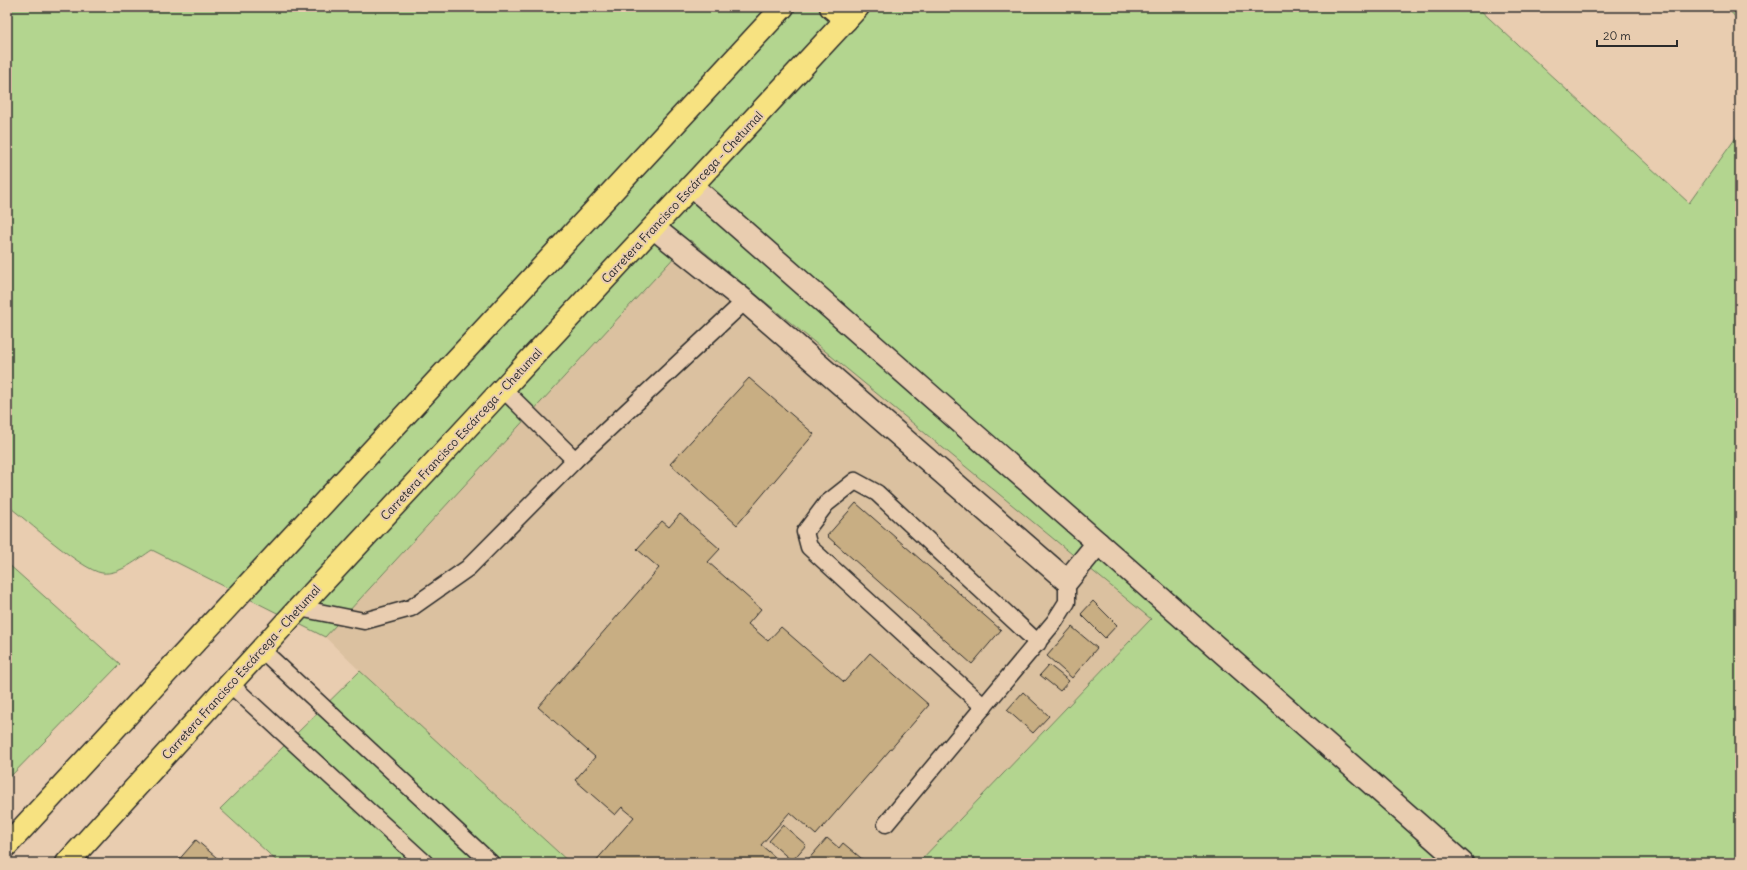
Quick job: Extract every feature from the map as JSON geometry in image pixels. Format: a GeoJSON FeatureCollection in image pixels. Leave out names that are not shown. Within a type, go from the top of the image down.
{"type":"FeatureCollection","features":[{"type":"Feature","properties":{"kind":"highway"},"geometry":{"type":"LineString","coordinates":[[7,845],[784,7]]}},
{"type":"Feature","properties":{"kind":"highway","name":"Carretera Francisco Escárcega - Chetumal"},"geometry":{"type":"LineString","coordinates":[[67,863],[299,608],[654,228],[845,11]]}},
{"type":"Feature","properties":{"kind":"street"},"geometry":{"type":"LineString","coordinates":[[692,186],[1462,863]]}},
{"type":"Feature","properties":{"kind":"street"},"geometry":{"type":"LineString","coordinates":[[654,228],[745,300],[1067,581],[1098,543]]}},
{"type":"Feature","properties":{"kind":"lane"},"geometry":{"type":"LineString","coordinates":[[299,608],[364,621],[411,608],[468,568],[575,460],[745,300]]}},
{"type":"Feature","properties":{"kind":"lane"},"geometry":{"type":"LineString","coordinates":[[503,389],[575,460]]}},
{"type":"Feature","properties":{"kind":"lane"},"geometry":{"type":"LineString","coordinates":[[984,707],[809,547],[806,532],[826,504],[855,481],[877,493],[1038,643]]}},
{"type":"Feature","properties":{"kind":"lane"},"geometry":{"type":"LineString","coordinates":[[886,824],[1056,622],[1068,602],[1067,581]]}},
{"type":"Feature","properties":{"kind":"lane"},"geometry":{"type":"LineString","coordinates":[[262,650],[491,863]]}},
{"type":"Feature","properties":{"kind":"lane"},"geometry":{"type":"LineString","coordinates":[[230,684],[425,863]]}},
{"type":"Feature","properties":{"kind":"shaded area"},"geometry":{"type":"Polygon","coordinates":[[[690,240],[1151,619],[918,863],[570,863],[360,671],[325,637],[690,240]]]}},
{"type":"Feature","properties":{"kind":"green space"},"geometry":{"type":"Polygon","coordinates":[[[7,7],[1477,7],[1689,203],[1740,132],[1740,863],[918,863],[1151,619],[690,240],[325,637],[152,550],[128,566],[115,572],[102,573],[93,570],[54,544],[7,505],[7,7]]]}},
{"type":"Feature","properties":{"kind":"green space"},"geometry":{"type":"Polygon","coordinates":[[[1726,7],[1740,7],[1740,22],[1726,7]]]}},
{"type":"Feature","properties":{"kind":"green space"},"geometry":{"type":"Polygon","coordinates":[[[7,563],[120,664],[7,780],[7,563]]]}},
{"type":"Feature","properties":{"kind":"green space"},"geometry":{"type":"Polygon","coordinates":[[[360,671],[570,863],[279,863],[220,809],[360,671]]]}},
{"type":"Feature","properties":{"kind":"building"},"geometry":{"type":"Polygon","coordinates":[[[749,378],[814,434],[737,525],[670,464],[749,378]]]}},
{"type":"Feature","properties":{"kind":"building"},"geometry":{"type":"Polygon","coordinates":[[[856,503],[1001,630],[972,664],[827,536],[856,503]]]}},
{"type":"Feature","properties":{"kind":"building"},"geometry":{"type":"Polygon","coordinates":[[[680,514],[720,549],[708,562],[761,609],[748,624],[768,641],[781,627],[844,682],[870,653],[929,705],[816,835],[790,812],[761,845],[782,863],[594,863],[634,817],[622,807],[615,815],[575,780],[595,757],[538,707],[659,568],[637,549],[662,521],[669,527],[680,514]]]}},
{"type":"Feature","properties":{"kind":"building"},"geometry":{"type":"Polygon","coordinates":[[[1093,601],[1117,625],[1105,638],[1081,614],[1093,601]]]}},
{"type":"Feature","properties":{"kind":"building"},"geometry":{"type":"Polygon","coordinates":[[[1072,627],[1097,648],[1072,678],[1047,656],[1072,627]]]}},
{"type":"Feature","properties":{"kind":"building"},"geometry":{"type":"Polygon","coordinates":[[[1049,665],[1069,681],[1060,691],[1040,675],[1049,665]]]}},
{"type":"Feature","properties":{"kind":"building"},"geometry":{"type":"Polygon","coordinates":[[[1023,692],[1049,716],[1033,733],[1007,710],[1023,692]]]}},
{"type":"Feature","properties":{"kind":"building"},"geometry":{"type":"Polygon","coordinates":[[[783,825],[806,845],[792,861],[769,841],[783,825]]]}},
{"type":"Feature","properties":{"kind":"building"},"geometry":{"type":"Polygon","coordinates":[[[827,838],[839,848],[843,843],[867,863],[832,863],[828,860],[826,863],[807,863],[806,862],[827,838]]]}},
{"type":"Feature","properties":{"kind":"building"},"geometry":{"type":"Polygon","coordinates":[[[196,840],[223,863],[176,863],[196,840]]]}}]}
